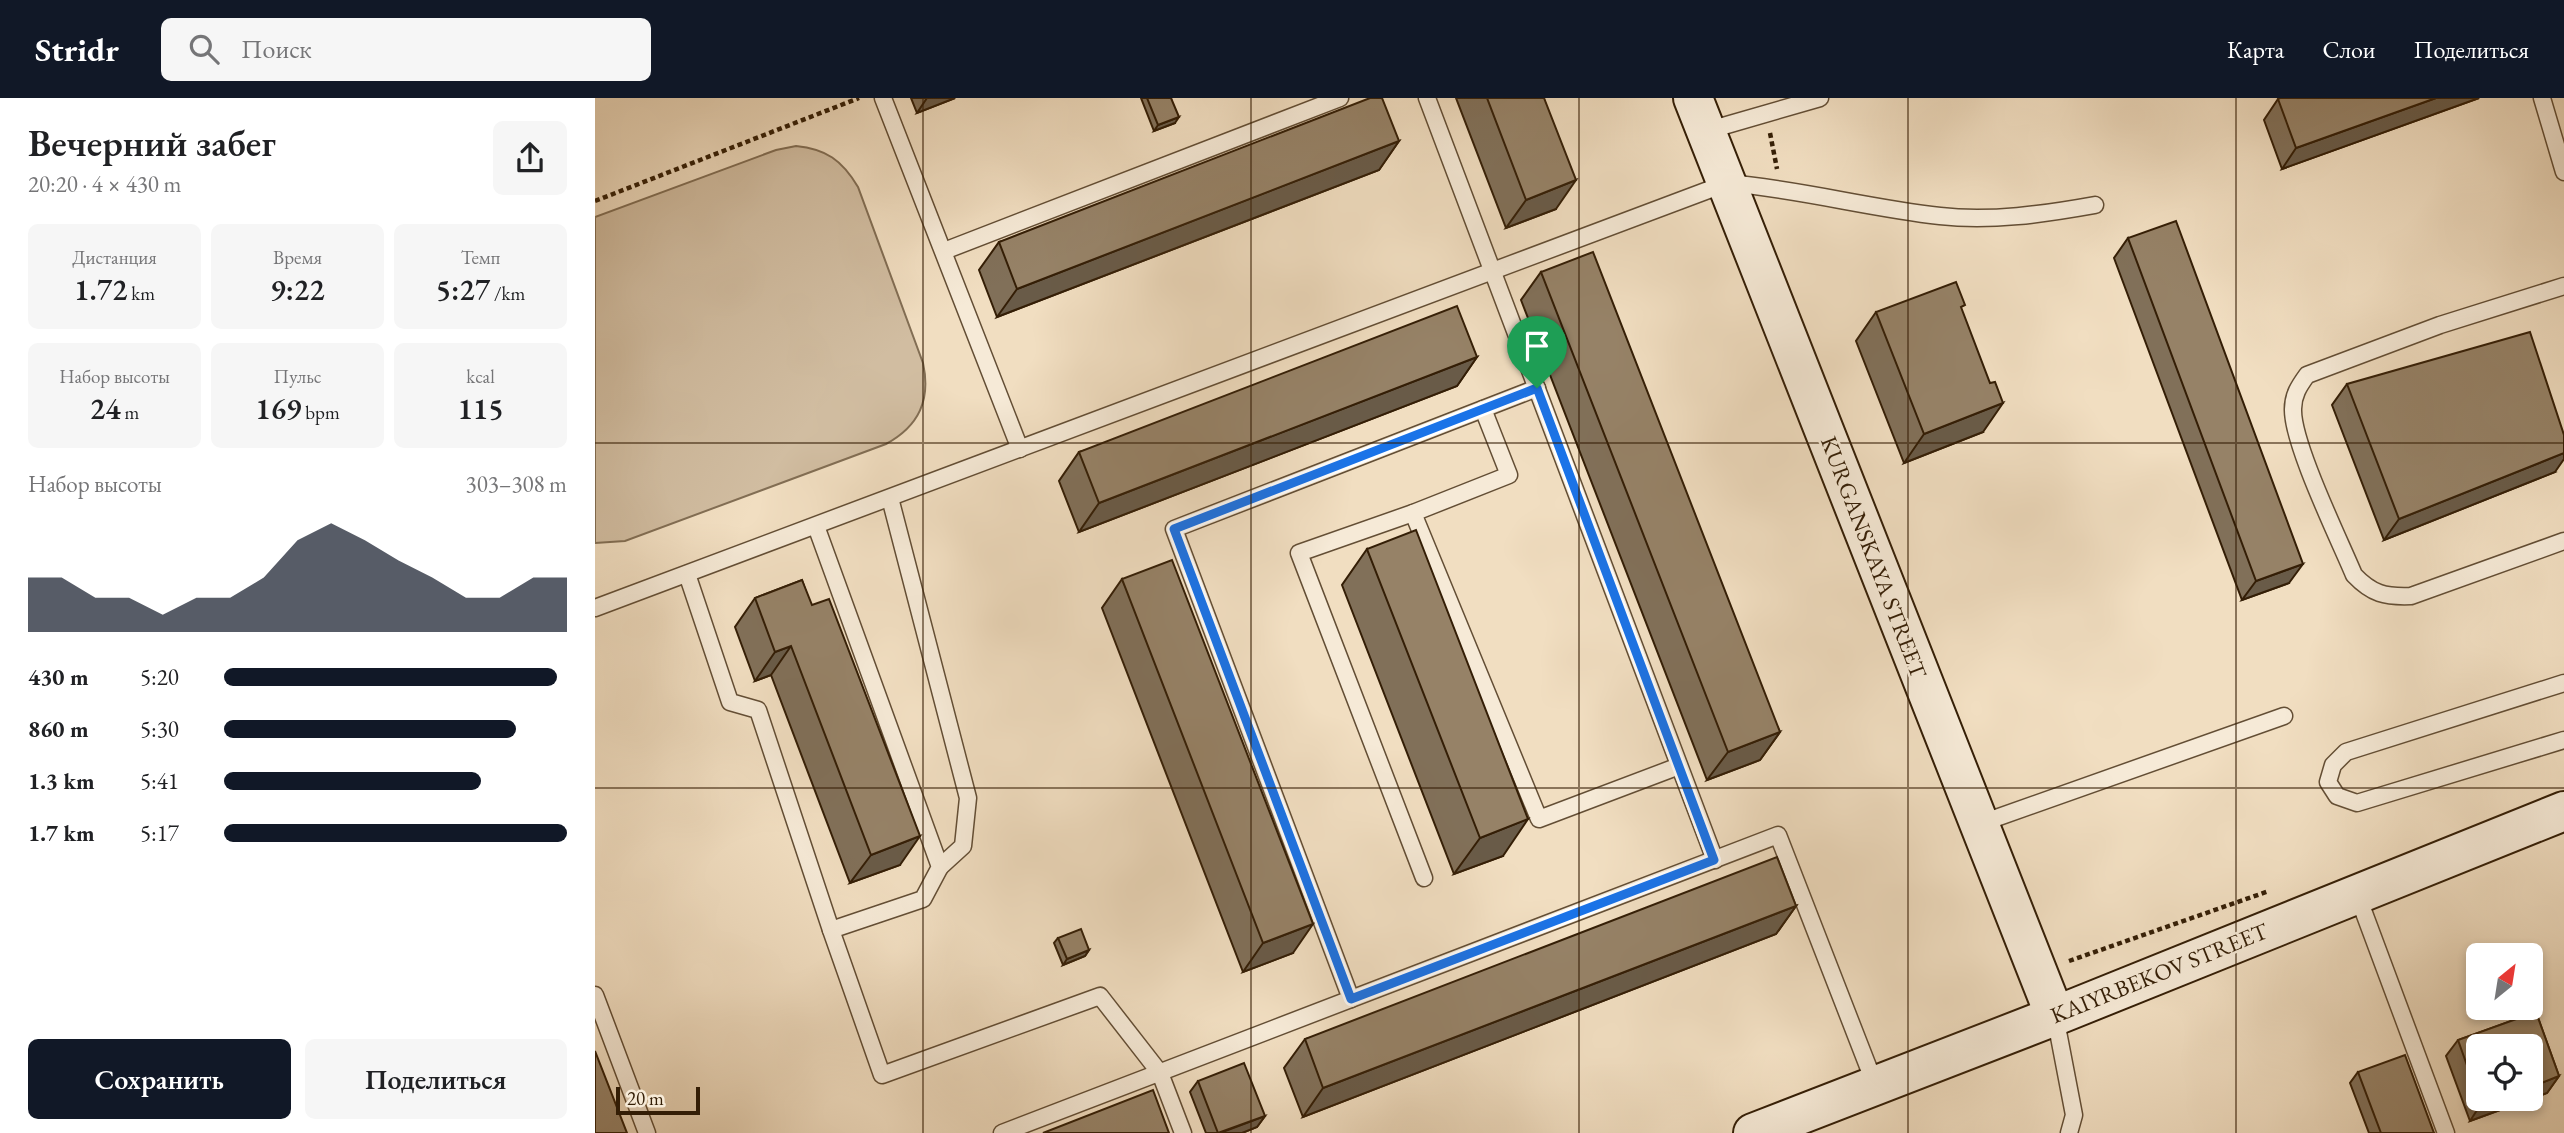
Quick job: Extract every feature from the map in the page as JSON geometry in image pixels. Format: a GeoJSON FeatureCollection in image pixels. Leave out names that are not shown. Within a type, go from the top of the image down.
{"type":"FeatureCollection","features":[{"type":"Feature","properties":{"kind":"street","name":"KURGANSKAYA STREET"},"geometry":{"type":"LineString","coordinates":[[1700,115],[2055,1016]]}},
{"type":"Feature","properties":{"kind":"street","name":"KAIYRBEKOV STREET"},"geometry":{"type":"LineString","coordinates":[[1753,1133],[2055,1016],[2357,892],[2564,811]]}},
{"type":"Feature","properties":{"kind":"lane"},"geometry":{"type":"LineString","coordinates":[[883,98],[1020,449]]}},
{"type":"Feature","properties":{"kind":"lane"},"geometry":{"type":"LineString","coordinates":[[944,251],[1340,98]]}},
{"type":"Feature","properties":{"kind":"lane"},"geometry":{"type":"LineString","coordinates":[[1427,98],[1714,860]]}},
{"type":"Feature","properties":{"kind":"lane"},"geometry":{"type":"LineString","coordinates":[[1700,115],[1766,114],[1820,98]]}},
{"type":"Feature","properties":{"kind":"lane"},"geometry":{"type":"LineString","coordinates":[[2542,98],[2564,172]]}},
{"type":"Feature","properties":{"kind":"lane"},"geometry":{"type":"LineString","coordinates":[[595,608],[1727,183],[1780,188],[1941,216],[2043,214],[2095,205]]}},
{"type":"Feature","properties":{"kind":"lane"},"geometry":{"type":"LineString","coordinates":[[2564,286],[2440,326],[2307,375],[2295,393],[2293,412],[2303,450],[2354,575],[2367,589],[2386,597],[2411,596],[2564,541]]}},
{"type":"Feature","properties":{"kind":"lane"},"geometry":{"type":"LineString","coordinates":[[1351,999],[1174,529],[1537,388]]}},
{"type":"Feature","properties":{"kind":"lane"},"geometry":{"type":"LineString","coordinates":[[1424,878],[1299,553],[1413,513],[1509,475],[1483,409]]}},
{"type":"Feature","properties":{"kind":"lane"},"geometry":{"type":"LineString","coordinates":[[831,930],[923,899],[940,867],[963,846],[968,798],[890,498]]}},
{"type":"Feature","properties":{"kind":"lane"},"geometry":{"type":"LineString","coordinates":[[1413,513],[1539,818],[1679,766]]}},
{"type":"Feature","properties":{"kind":"lane"},"geometry":{"type":"LineString","coordinates":[[816,526],[940,867]]}},
{"type":"Feature","properties":{"kind":"lane"},"geometry":{"type":"LineString","coordinates":[[687,574],[730,702],[758,710],[882,1075],[1100,996],[1160,1073],[1183,1133]]}},
{"type":"Feature","properties":{"kind":"lane"},"geometry":{"type":"LineString","coordinates":[[2564,683],[2346,752],[2333,765],[2328,782],[2337,796],[2357,803],[2564,740]]}},
{"type":"Feature","properties":{"kind":"lane"},"geometry":{"type":"LineString","coordinates":[[1979,824],[2284,716]]}},
{"type":"Feature","properties":{"kind":"lane"},"geometry":{"type":"LineString","coordinates":[[1002,1133],[1778,835],[1875,1087]]}},
{"type":"Feature","properties":{"kind":"lane"},"geometry":{"type":"LineString","coordinates":[[2357,892],[2446,1133]]}},
{"type":"Feature","properties":{"kind":"lane"},"geometry":{"type":"LineString","coordinates":[[595,995],[647,1133]]}},
{"type":"Feature","properties":{"kind":"lane"},"geometry":{"type":"LineString","coordinates":[[2055,1016],[2074,1115],[2069,1133]]}},
{"type":"Feature","properties":{"kind":"path"},"geometry":{"type":"LineString","coordinates":[[595,201],[859,98]]}},
{"type":"Feature","properties":{"kind":"path"},"geometry":{"type":"LineString","coordinates":[[1766,114],[1780,188]]}},
{"type":"Feature","properties":{"kind":"shaded area"},"geometry":{"type":"Polygon","coordinates":[[[796,146],[825,153],[846,170],[858,187],[923,363],[925,389],[920,411],[907,429],[886,444],[625,541],[595,543],[595,217],[776,150],[796,146]]]}},
{"type":"Feature","properties":{"kind":"building"},"geometry":{"type":"Polygon","coordinates":[[[1147,98],[1171,98],[1179,117],[1158,125],[1147,98]]]}},
{"type":"Feature","properties":{"kind":"building"},"geometry":{"type":"Polygon","coordinates":[[[1370,98],[1382,98],[1399,141],[1017,289],[999,242],[1370,98]]]}},
{"type":"Feature","properties":{"kind":"building"},"geometry":{"type":"Polygon","coordinates":[[[1487,98],[1544,98],[1576,180],[1526,200],[1487,98]]]}},
{"type":"Feature","properties":{"kind":"building"},"geometry":{"type":"Polygon","coordinates":[[[2436,98],[2296,148],[2278,99],[2436,98]]]}},
{"type":"Feature","properties":{"kind":"building"},"geometry":{"type":"Polygon","coordinates":[[[2176,221],[2303,564],[2256,581],[2128,238],[2176,221]]]}},
{"type":"Feature","properties":{"kind":"building"},"geometry":{"type":"Polygon","coordinates":[[[1593,252],[1780,732],[1728,752],[1541,272],[1593,252]]]}},
{"type":"Feature","properties":{"kind":"building"},"geometry":{"type":"Polygon","coordinates":[[[1956,282],[1965,305],[1961,307],[1990,383],[1995,382],[2003,403],[1924,434],[1876,312],[1956,282]]]}},
{"type":"Feature","properties":{"kind":"building"},"geometry":{"type":"Polygon","coordinates":[[[1457,306],[1477,357],[1099,503],[1079,452],[1457,306]]]}},
{"type":"Feature","properties":{"kind":"building"},"geometry":{"type":"Polygon","coordinates":[[[2530,332],[2564,435],[2564,453],[2399,519],[2347,384],[2530,332]]]}},
{"type":"Feature","properties":{"kind":"building"},"geometry":{"type":"Polygon","coordinates":[[[1416,530],[1528,819],[1480,838],[1367,549],[1416,530]]]}},
{"type":"Feature","properties":{"kind":"building"},"geometry":{"type":"Polygon","coordinates":[[[1172,560],[1313,924],[1263,943],[1122,579],[1172,560]]]}},
{"type":"Feature","properties":{"kind":"building"},"geometry":{"type":"Polygon","coordinates":[[[802,580],[812,605],[829,599],[920,836],[871,855],[791,646],[775,652],[755,598],[802,580]]]}},
{"type":"Feature","properties":{"kind":"building"},"geometry":{"type":"Polygon","coordinates":[[[1777,857],[1796,906],[1323,1088],[1305,1039],[1777,857]]]}},
{"type":"Feature","properties":{"kind":"building"},"geometry":{"type":"Polygon","coordinates":[[[1081,929],[1089,950],[1067,959],[1058,938],[1081,929]]]}},
{"type":"Feature","properties":{"kind":"building"},"geometry":{"type":"Polygon","coordinates":[[[2514,1020],[2539,1020],[2559,1076],[2543,1082],[2543,1034],[2475,1034],[2514,1020]]]}},
{"type":"Feature","properties":{"kind":"building"},"geometry":{"type":"Polygon","coordinates":[[[2466,1037],[2466,1062],[2458,1040],[2466,1037]]]}},
{"type":"Feature","properties":{"kind":"building"},"geometry":{"type":"Polygon","coordinates":[[[595,1051],[627,1133],[595,1133],[595,1051]]]}},
{"type":"Feature","properties":{"kind":"building"},"geometry":{"type":"Polygon","coordinates":[[[2405,1055],[2434,1133],[2381,1133],[2358,1072],[2405,1055]]]}},
{"type":"Feature","properties":{"kind":"building"},"geometry":{"type":"Polygon","coordinates":[[[1244,1063],[1265,1116],[1218,1133],[1198,1081],[1244,1063]]]}},
{"type":"Feature","properties":{"kind":"building"},"geometry":{"type":"Polygon","coordinates":[[[1153,1090],[1169,1133],[1043,1133],[1153,1090]]]}},
{"type":"Feature","properties":{"kind":"route"},"geometry":{"type":"LineString","coordinates":[[1537,388],[1714,860],[1351,999],[1174,529],[1537,388]]}}]}
